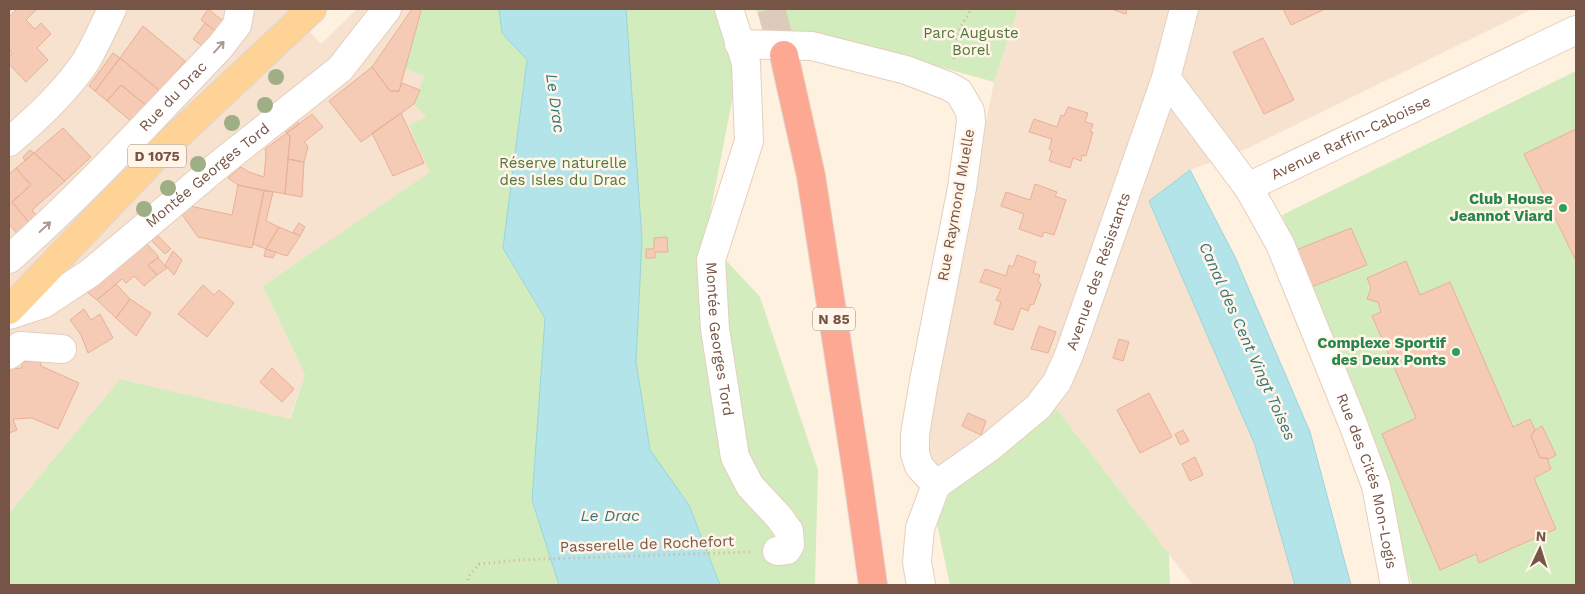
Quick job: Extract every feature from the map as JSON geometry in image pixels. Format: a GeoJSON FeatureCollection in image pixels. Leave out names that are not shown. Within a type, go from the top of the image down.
{"type":"FeatureCollection","features":[{"type":"Feature","properties":{"kind":"highway","name":"N 85"},"geometry":{"type":"LineString","coordinates":[[784,55],[811,176],[873,585]]}},
{"type":"Feature","properties":{"kind":"main road","name":"D 1075"},"geometry":{"type":"LineString","coordinates":[[9,310],[163,149],[312,9]]}},
{"type":"Feature","properties":{"kind":"street"},"geometry":{"type":"LineString","coordinates":[[9,142],[32,123],[86,61],[112,9]]}},
{"type":"Feature","properties":{"kind":"street","name":"Rue du Drac"},"geometry":{"type":"LineString","coordinates":[[9,259],[91,182],[220,47],[237,25],[240,9]]}},
{"type":"Feature","properties":{"kind":"street","name":"Montée Georges Tord"},"geometry":{"type":"LineString","coordinates":[[9,315],[43,304],[90,273],[221,163],[340,69],[387,9]]}},
{"type":"Feature","properties":{"kind":"street"},"geometry":{"type":"LineString","coordinates":[[729,9],[739,44]]}},
{"type":"Feature","properties":{"kind":"street","name":"Avenue des Résistants"},"geometry":{"type":"LineString","coordinates":[[936,486],[990,447],[1038,407],[1057,382],[1070,355],[1166,78],[1184,9]]}},
{"type":"Feature","properties":{"kind":"street","name":"Avenue Raffin-Caboisse"},"geometry":{"type":"LineString","coordinates":[[1248,187],[1576,30]]}},
{"type":"Feature","properties":{"kind":"street","name":"Montée Georges Tord"},"geometry":{"type":"LineString","coordinates":[[739,44],[746,63],[749,141],[711,260],[715,329],[735,457],[750,486],[779,517],[789,531],[790,545],[786,550],[777,551]]}},
{"type":"Feature","properties":{"kind":"street","name":"Rue Raymond Muelle"},"geometry":{"type":"LineString","coordinates":[[739,44],[812,46],[906,70],[959,92],[970,111],[971,122],[962,188],[915,434],[915,454],[919,466],[936,486]]}},
{"type":"Feature","properties":{"kind":"street"},"geometry":{"type":"LineString","coordinates":[[1166,78],[1248,187]]}},
{"type":"Feature","properties":{"kind":"street","name":"Rue des Cités Mon-Logis"},"geometry":{"type":"LineString","coordinates":[[1248,187],[1280,244],[1373,477],[1395,585]]}},
{"type":"Feature","properties":{"kind":"street"},"geometry":{"type":"LineString","coordinates":[[9,355],[20,346],[62,349]]}},
{"type":"Feature","properties":{"kind":"street"},"geometry":{"type":"LineString","coordinates":[[921,585],[917,562],[920,528],[936,486]]}},
{"type":"Feature","properties":{"kind":"path"},"geometry":{"type":"LineString","coordinates":[[948,86],[955,62],[953,48],[961,24],[970,9]]}},
{"type":"Feature","properties":{"kind":"path","name":"Passerelle de Rochefort"},"geometry":{"type":"LineString","coordinates":[[467,585],[468,577],[479,564],[518,560],[777,551]]}},
{"type":"Feature","properties":{"kind":"shaded area"},"geometry":{"type":"Polygon","coordinates":[[[9,9],[289,9],[321,44],[357,9],[422,9],[406,68],[424,76],[414,104],[426,117],[410,125],[431,172],[263,286],[305,375],[289,419],[120,379],[9,513],[9,9]]]}},
{"type":"Feature","properties":{"kind":"shaded area"},"geometry":{"type":"Polygon","coordinates":[[[1018,9],[1532,9],[1246,149],[1190,170],[1149,201],[1255,445],[1295,585],[1193,585],[1055,407],[954,480],[920,454],[994,82],[1018,9]]]}},
{"type":"Feature","properties":{"kind":"green space","name":"Réserve naturelle des Isles du Drac"},"geometry":{"type":"Polygon","coordinates":[[[422,9],[717,9],[736,81],[708,224],[711,244],[760,297],[818,470],[816,585],[9,585],[9,513],[120,379],[290,419],[305,375],[263,286],[430,172],[409,125],[426,117],[414,104],[424,76],[405,68],[422,9]]]}},
{"type":"Feature","properties":{"kind":"green space","name":"Parc Auguste Borel"},"geometry":{"type":"Polygon","coordinates":[[[756,9],[1018,9],[994,82],[847,41],[766,34],[756,9]]]}},
{"type":"Feature","properties":{"kind":"green space","name":"Complexe Sportif des Deux Ponts"},"geometry":{"type":"Polygon","coordinates":[[[1576,71],[1576,585],[1412,585],[1351,390],[1282,215],[1576,71]]]}},
{"type":"Feature","properties":{"kind":"green space"},"geometry":{"type":"Polygon","coordinates":[[[1055,407],[1169,554],[1170,585],[950,585],[937,524],[954,480],[1055,407]]]}},
{"type":"Feature","properties":{"kind":"water","name":"Le Drac"},"geometry":{"type":"Polygon","coordinates":[[[499,9],[626,9],[642,240],[636,362],[650,450],[689,505],[720,585],[559,585],[532,500],[545,318],[503,248],[527,60],[502,33],[499,9]]]}},
{"type":"Feature","properties":{"kind":"water","name":"Canal des Cent Vingt Toises"},"geometry":{"type":"Polygon","coordinates":[[[1190,170],[1235,257],[1310,432],[1351,585],[1295,585],[1255,445],[1149,201],[1190,170]]]}},
{"type":"Feature","properties":{"kind":"building"},"geometry":{"type":"Polygon","coordinates":[[[17,9],[37,9],[26,20],[35,29],[41,23],[51,34],[37,48],[48,60],[26,82],[9,64],[9,57],[12,53],[9,49],[9,17],[17,9]]]}},
{"type":"Feature","properties":{"kind":"building"},"geometry":{"type":"Polygon","coordinates":[[[208,9],[223,21],[215,31],[201,20],[208,9]]]}},
{"type":"Feature","properties":{"kind":"building"},"geometry":{"type":"Polygon","coordinates":[[[412,9],[421,11],[399,91],[390,91],[372,67],[412,9]]]}},
{"type":"Feature","properties":{"kind":"building"},"geometry":{"type":"Polygon","coordinates":[[[1111,9],[1127,9],[1126,14],[1111,9]]]}},
{"type":"Feature","properties":{"kind":"building"},"geometry":{"type":"Polygon","coordinates":[[[1283,9],[1325,9],[1291,25],[1283,9]]]}},
{"type":"Feature","properties":{"kind":"building"},"geometry":{"type":"Polygon","coordinates":[[[205,23],[218,33],[205,48],[193,39],[205,23]]]}},
{"type":"Feature","properties":{"kind":"building"},"geometry":{"type":"Polygon","coordinates":[[[143,26],[185,61],[160,91],[120,58],[143,26]]]}},
{"type":"Feature","properties":{"kind":"building"},"geometry":{"type":"Polygon","coordinates":[[[1263,38],[1294,100],[1264,114],[1233,52],[1263,38]]]}},
{"type":"Feature","properties":{"kind":"building"},"geometry":{"type":"Polygon","coordinates":[[[113,53],[120,58],[95,91],[89,86],[113,53]]]}},
{"type":"Feature","properties":{"kind":"building"},"geometry":{"type":"Polygon","coordinates":[[[120,58],[160,91],[147,106],[121,85],[107,101],[95,91],[120,58]]]}},
{"type":"Feature","properties":{"kind":"building"},"geometry":{"type":"Polygon","coordinates":[[[372,67],[390,91],[399,91],[402,83],[420,90],[414,104],[361,142],[329,101],[372,67]]]}},
{"type":"Feature","properties":{"kind":"building"},"geometry":{"type":"Polygon","coordinates":[[[121,85],[147,106],[133,123],[107,101],[121,85]]]}},
{"type":"Feature","properties":{"kind":"building"},"geometry":{"type":"Polygon","coordinates":[[[1068,107],[1088,113],[1085,122],[1093,124],[1090,132],[1093,132],[1086,156],[1082,155],[1081,161],[1073,158],[1070,168],[1049,161],[1052,151],[1049,149],[1052,139],[1029,132],[1034,119],[1057,127],[1061,115],[1064,116],[1068,107]]]}},
{"type":"Feature","properties":{"kind":"building"},"geometry":{"type":"Polygon","coordinates":[[[401,113],[424,163],[393,176],[372,133],[401,113]]]}},
{"type":"Feature","properties":{"kind":"building"},"geometry":{"type":"Polygon","coordinates":[[[312,114],[323,127],[304,142],[308,146],[304,162],[288,159],[290,137],[287,133],[312,114]]]}},
{"type":"Feature","properties":{"kind":"building"},"geometry":{"type":"Polygon","coordinates":[[[296,120],[299,124],[287,133],[284,129],[296,120]]]}},
{"type":"Feature","properties":{"kind":"building"},"geometry":{"type":"Polygon","coordinates":[[[63,128],[91,157],[65,181],[34,153],[63,128]]]}},
{"type":"Feature","properties":{"kind":"building","name":"Club House Jeannot Viard"},"geometry":{"type":"Polygon","coordinates":[[[1576,129],[1576,261],[1524,154],[1576,129]]]}},
{"type":"Feature","properties":{"kind":"building"},"geometry":{"type":"Polygon","coordinates":[[[287,133],[290,137],[285,194],[238,185],[228,178],[241,167],[264,177],[265,149],[287,133]]]}},
{"type":"Feature","properties":{"kind":"building"},"geometry":{"type":"Polygon","coordinates":[[[30,150],[34,153],[25,161],[23,157],[30,150]]]}},
{"type":"Feature","properties":{"kind":"building"},"geometry":{"type":"Polygon","coordinates":[[[34,153],[65,181],[32,210],[38,218],[31,225],[12,202],[31,185],[16,168],[34,153]]]}},
{"type":"Feature","properties":{"kind":"building"},"geometry":{"type":"Polygon","coordinates":[[[288,159],[304,162],[302,197],[285,194],[288,159]]]}},
{"type":"Feature","properties":{"kind":"building"},"geometry":{"type":"Polygon","coordinates":[[[16,168],[31,185],[12,202],[31,225],[19,236],[9,224],[9,174],[16,168]]]}},
{"type":"Feature","properties":{"kind":"building"},"geometry":{"type":"Polygon","coordinates":[[[1035,184],[1057,192],[1055,196],[1066,200],[1054,235],[1044,232],[1042,237],[1019,229],[1024,214],[1001,206],[1006,192],[1030,200],[1035,184]]]}},
{"type":"Feature","properties":{"kind":"building"},"geometry":{"type":"Polygon","coordinates":[[[238,185],[264,191],[252,248],[198,237],[181,213],[190,206],[232,215],[238,185]]]}},
{"type":"Feature","properties":{"kind":"building"},"geometry":{"type":"Polygon","coordinates":[[[264,191],[273,192],[266,221],[279,227],[266,249],[253,244],[264,191]]]}},
{"type":"Feature","properties":{"kind":"building"},"geometry":{"type":"Polygon","coordinates":[[[299,223],[305,227],[300,236],[293,232],[299,223]]]}},
{"type":"Feature","properties":{"kind":"building"},"geometry":{"type":"Polygon","coordinates":[[[279,227],[300,236],[287,256],[266,249],[279,227]]]}},
{"type":"Feature","properties":{"kind":"building"},"geometry":{"type":"Polygon","coordinates":[[[1351,228],[1367,265],[1311,287],[1296,250],[1351,228]]]}},
{"type":"Feature","properties":{"kind":"building"},"geometry":{"type":"Polygon","coordinates":[[[155,233],[171,249],[165,254],[149,238],[155,233]]]}},
{"type":"Feature","properties":{"kind":"building"},"geometry":{"type":"Polygon","coordinates":[[[667,237],[668,252],[655,252],[655,258],[646,258],[646,249],[654,249],[654,238],[667,237]]]}},
{"type":"Feature","properties":{"kind":"building"},"geometry":{"type":"Polygon","coordinates":[[[144,241],[159,257],[148,265],[157,275],[144,286],[134,276],[126,283],[122,279],[97,300],[82,288],[144,241]]]}},
{"type":"Feature","properties":{"kind":"building"},"geometry":{"type":"Polygon","coordinates":[[[266,249],[276,252],[273,258],[264,256],[266,249]]]}},
{"type":"Feature","properties":{"kind":"building"},"geometry":{"type":"Polygon","coordinates":[[[173,251],[182,260],[174,275],[165,265],[173,251]]]}},
{"type":"Feature","properties":{"kind":"building"},"geometry":{"type":"Polygon","coordinates":[[[1017,255],[1036,262],[1033,273],[1040,275],[1038,281],[1041,284],[1034,304],[1030,305],[1028,311],[1021,308],[1013,330],[994,324],[1001,302],[996,300],[1001,289],[980,282],[985,269],[1006,276],[1009,265],[1013,267],[1017,255]]]}},
{"type":"Feature","properties":{"kind":"building"},"geometry":{"type":"Polygon","coordinates":[[[158,258],[167,268],[157,275],[148,265],[158,258]]]}},
{"type":"Feature","properties":{"kind":"building"},"geometry":{"type":"Polygon","coordinates":[[[1406,261],[1420,295],[1450,282],[1513,427],[1530,419],[1535,430],[1531,436],[1540,458],[1547,458],[1551,469],[1534,478],[1556,529],[1479,563],[1476,554],[1440,570],[1382,434],[1416,418],[1372,316],[1381,312],[1378,302],[1367,299],[1371,288],[1367,278],[1406,261]]]}},
{"type":"Feature","properties":{"kind":"building"},"geometry":{"type":"Polygon","coordinates":[[[116,284],[130,299],[116,318],[97,300],[116,284]]]}},
{"type":"Feature","properties":{"kind":"building"},"geometry":{"type":"Polygon","coordinates":[[[203,285],[214,295],[219,290],[234,303],[207,337],[178,314],[203,285]]]}},
{"type":"Feature","properties":{"kind":"building"},"geometry":{"type":"Polygon","coordinates":[[[130,299],[151,313],[136,336],[116,318],[130,299]]]}},
{"type":"Feature","properties":{"kind":"building"},"geometry":{"type":"Polygon","coordinates":[[[84,309],[91,320],[100,314],[113,338],[88,353],[81,335],[70,320],[84,309]]]}},
{"type":"Feature","properties":{"kind":"building"},"geometry":{"type":"Polygon","coordinates":[[[1039,326],[1056,332],[1048,353],[1031,349],[1039,326]]]}},
{"type":"Feature","properties":{"kind":"building"},"geometry":{"type":"Polygon","coordinates":[[[1119,339],[1129,342],[1123,361],[1113,358],[1119,339]]]}},
{"type":"Feature","properties":{"kind":"building"},"geometry":{"type":"Polygon","coordinates":[[[40,361],[41,366],[79,383],[58,429],[32,418],[13,419],[17,430],[9,433],[9,369],[22,368],[22,362],[40,361]]]}},
{"type":"Feature","properties":{"kind":"building"},"geometry":{"type":"Polygon","coordinates":[[[272,368],[294,389],[282,402],[260,382],[272,368]]]}},
{"type":"Feature","properties":{"kind":"building"},"geometry":{"type":"Polygon","coordinates":[[[1149,393],[1172,437],[1140,453],[1117,410],[1149,393]]]}},
{"type":"Feature","properties":{"kind":"building"},"geometry":{"type":"Polygon","coordinates":[[[968,413],[986,421],[981,435],[962,426],[968,413]]]}},
{"type":"Feature","properties":{"kind":"building"},"geometry":{"type":"Polygon","coordinates":[[[1542,426],[1556,455],[1547,460],[1547,458],[1540,458],[1531,436],[1535,430],[1542,426]]]}},
{"type":"Feature","properties":{"kind":"building"},"geometry":{"type":"Polygon","coordinates":[[[1183,430],[1189,441],[1180,445],[1175,434],[1183,430]]]}},
{"type":"Feature","properties":{"kind":"building"},"geometry":{"type":"Polygon","coordinates":[[[1195,457],[1203,475],[1190,481],[1182,464],[1195,457]]]}},
{"type":"Feature","properties":{"kind":"tunnel"},"geometry":{"type":"LineString","coordinates":[[771,9],[784,55]]}},
{"type":"Feature","properties":{"kind":"place","name":"Club House Jeannot Viard"},"geometry":{"type":"Point","coordinates":[1563,208]}},
{"type":"Feature","properties":{"kind":"place","name":"Complexe Sportif des Deux Ponts"},"geometry":{"type":"Point","coordinates":[1456,352]}}]}
